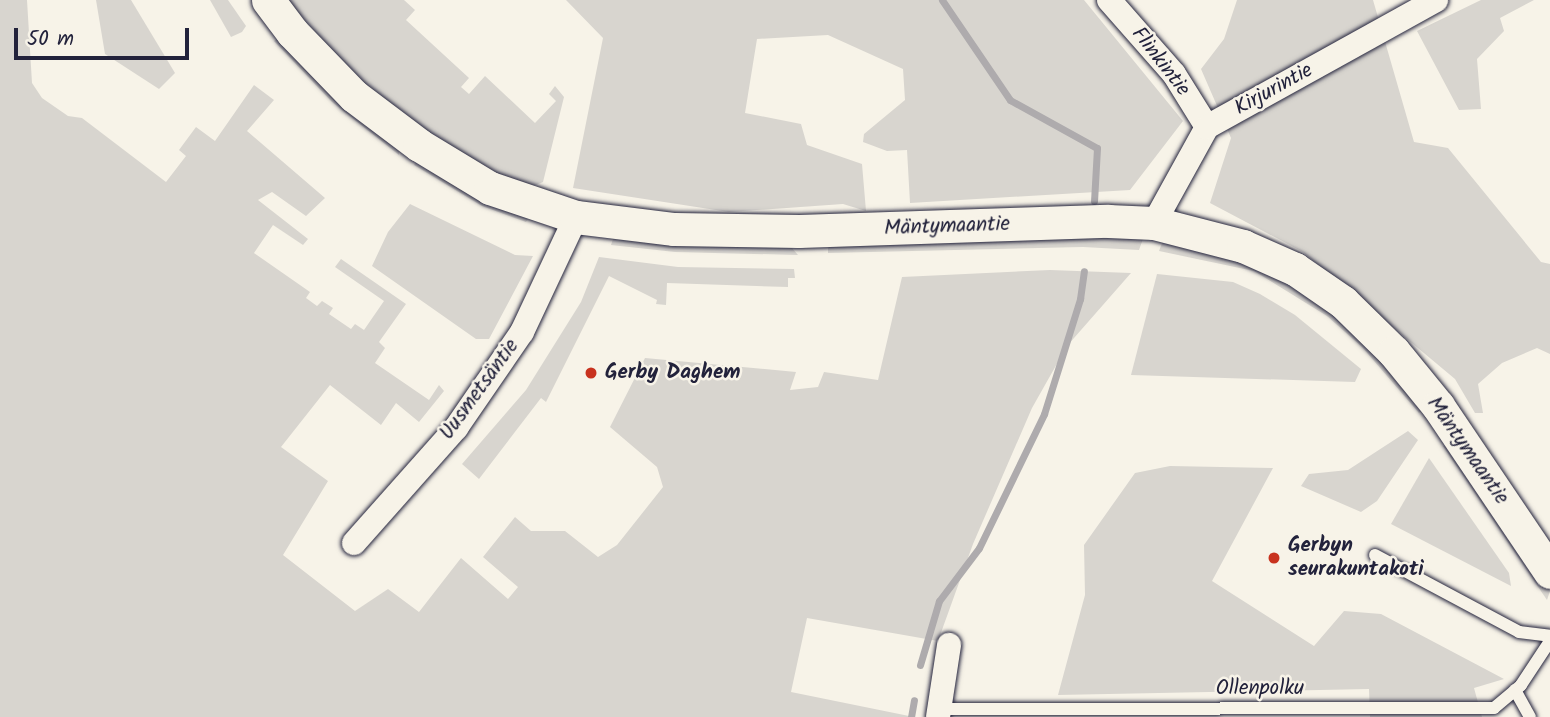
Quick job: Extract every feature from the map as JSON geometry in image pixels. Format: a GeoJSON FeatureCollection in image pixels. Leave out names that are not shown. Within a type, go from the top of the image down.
{"type":"FeatureCollection","features":[{"type":"Feature","properties":{"kind":"street","name":"Mäntymaantie"},"geometry":{"type":"LineString","coordinates":[[268,0],[292,32],[354,96],[419,145],[490,188],[576,217],[674,229],[799,231],[1154,223],[1243,246],[1295,269],[1343,302],[1438,405],[1550,572]]}},
{"type":"Feature","properties":{"kind":"street","name":"Flinkintie"},"geometry":{"type":"LineString","coordinates":[[1109,0],[1174,75],[1207,127]]}},
{"type":"Feature","properties":{"kind":"street","name":"Kirjurintie"},"geometry":{"type":"LineString","coordinates":[[1207,127],[1436,0]]}},
{"type":"Feature","properties":{"kind":"street"},"geometry":{"type":"LineString","coordinates":[[1154,223],[1207,127]]}},
{"type":"Feature","properties":{"kind":"street","name":"Uusmetsäntie"},"geometry":{"type":"LineString","coordinates":[[354,543],[475,401],[522,332],[576,217]]}},
{"type":"Feature","properties":{"kind":"street"},"geometry":{"type":"LineString","coordinates":[[939,713],[950,645]]}},
{"type":"Feature","properties":{"kind":"lane"},"geometry":{"type":"LineString","coordinates":[[1376,555],[1519,632],[1550,636]]}},
{"type":"Feature","properties":{"kind":"lane","name":"Ollenpolku"},"geometry":{"type":"LineString","coordinates":[[939,713],[1494,708],[1515,690],[1550,641]]}},
{"type":"Feature","properties":{"kind":"lane"},"geometry":{"type":"LineString","coordinates":[[1515,690],[1530,717]]}},
{"type":"Feature","properties":{"kind":"shaded area"},"geometry":{"type":"Polygon","coordinates":[[[0,0],[27,0],[32,83],[42,98],[68,116],[82,118],[166,182],[186,156],[179,150],[196,127],[215,141],[254,85],[274,100],[247,131],[325,198],[306,216],[272,192],[258,200],[308,239],[303,245],[273,225],[254,253],[310,292],[306,298],[317,306],[322,301],[333,308],[329,314],[351,329],[355,324],[364,330],[384,301],[335,267],[341,259],[406,304],[379,342],[385,348],[375,363],[429,400],[439,385],[444,391],[419,422],[396,403],[381,425],[330,385],[281,447],[328,481],[283,555],[355,611],[388,589],[419,612],[461,558],[508,599],[518,587],[483,557],[515,517],[531,531],[565,531],[598,557],[617,545],[663,487],[657,467],[610,427],[645,358],[796,372],[790,390],[818,387],[824,372],[878,380],[902,277],[1050,270],[1131,273],[1067,346],[1032,408],[973,544],[938,641],[807,618],[791,692],[914,717],[0,717],[0,0]]]}},
{"type":"Feature","properties":{"kind":"shaded area"},"geometry":{"type":"Polygon","coordinates":[[[96,0],[131,0],[175,73],[159,89],[105,54],[96,0]]]}},
{"type":"Feature","properties":{"kind":"shaded area"},"geometry":{"type":"Polygon","coordinates":[[[210,0],[228,0],[246,26],[242,32],[231,37],[210,0]]]}},
{"type":"Feature","properties":{"kind":"shaded area"},"geometry":{"type":"Polygon","coordinates":[[[287,0],[404,0],[415,10],[406,20],[469,78],[461,87],[469,94],[485,76],[535,123],[556,101],[549,94],[555,86],[564,97],[543,182],[531,187],[497,173],[420,130],[364,86],[287,0]]]}},
{"type":"Feature","properties":{"kind":"shaded area"},"geometry":{"type":"Polygon","coordinates":[[[566,0],[1084,0],[1183,121],[1130,190],[910,203],[907,150],[887,151],[863,142],[864,134],[905,100],[903,69],[828,35],[757,39],[745,113],[801,124],[807,145],[862,164],[866,211],[843,204],[729,212],[573,188],[603,38],[566,0]]]}},
{"type":"Feature","properties":{"kind":"shaded area"},"geometry":{"type":"Polygon","coordinates":[[[1237,0],[1373,0],[1414,142],[1448,148],[1541,262],[1550,264],[1550,354],[1537,348],[1502,363],[1478,384],[1483,413],[1475,413],[1455,379],[1303,252],[1210,203],[1231,138],[1201,69],[1224,39],[1237,0]]]}},
{"type":"Feature","properties":{"kind":"shaded area"},"geometry":{"type":"Polygon","coordinates":[[[1481,0],[1534,0],[1500,18],[1504,31],[1477,59],[1481,109],[1459,110],[1417,31],[1481,0]]]}},
{"type":"Feature","properties":{"kind":"shaded area"},"geometry":{"type":"Polygon","coordinates":[[[279,38],[399,146],[399,155],[332,102],[274,41],[279,38]]]}},
{"type":"Feature","properties":{"kind":"shaded area"},"geometry":{"type":"Polygon","coordinates":[[[417,160],[531,215],[526,222],[482,206],[414,165],[417,160]]]}},
{"type":"Feature","properties":{"kind":"shaded area"},"geometry":{"type":"Polygon","coordinates":[[[410,204],[515,255],[533,256],[489,339],[476,339],[372,266],[388,232],[410,204]]]}},
{"type":"Feature","properties":{"kind":"shaded area"},"geometry":{"type":"Polygon","coordinates":[[[1144,236],[1139,250],[1083,247],[828,253],[828,243],[1144,236]]]}},
{"type":"Feature","properties":{"kind":"shaded area"},"geometry":{"type":"Polygon","coordinates":[[[613,239],[677,246],[791,247],[798,255],[675,252],[611,245],[613,239]]]}},
{"type":"Feature","properties":{"kind":"shaded area"},"geometry":{"type":"Polygon","coordinates":[[[1162,243],[1202,248],[1258,266],[1333,311],[1424,408],[1419,413],[1362,347],[1327,316],[1254,271],[1159,251],[1162,243]]]}},
{"type":"Feature","properties":{"kind":"shaded area"},"geometry":{"type":"Polygon","coordinates":[[[599,257],[678,267],[794,269],[795,278],[788,278],[788,287],[667,283],[666,305],[656,304],[657,300],[609,276],[546,402],[541,398],[479,479],[462,464],[526,390],[581,302],[599,257]]]}},
{"type":"Feature","properties":{"kind":"shaded area"},"geometry":{"type":"Polygon","coordinates":[[[1157,274],[1233,282],[1260,294],[1295,315],[1361,369],[1355,382],[1131,375],[1157,274]]]}},
{"type":"Feature","properties":{"kind":"shaded area"},"geometry":{"type":"Polygon","coordinates":[[[1408,431],[1418,440],[1377,501],[1361,512],[1301,486],[1309,474],[1348,470],[1408,431]]]}},
{"type":"Feature","properties":{"kind":"shaded area"},"geometry":{"type":"Polygon","coordinates":[[[1451,444],[1550,591],[1547,600],[1443,446],[1451,444]]]}},
{"type":"Feature","properties":{"kind":"shaded area"},"geometry":{"type":"Polygon","coordinates":[[[1429,458],[1509,573],[1511,586],[1391,524],[1429,458]]]}},
{"type":"Feature","properties":{"kind":"shaded area"},"geometry":{"type":"Polygon","coordinates":[[[1170,466],[1273,468],[1212,581],[1314,646],[1344,611],[1381,614],[1504,679],[1474,688],[1482,717],[1370,717],[1369,689],[1058,695],[1085,595],[1084,545],[1135,473],[1170,466]]]}},
{"type":"Feature","properties":{"kind":"waterway"},"geometry":{"type":"LineString","coordinates":[[942,0],[1010,100],[1097,148],[1094,201]]}},
{"type":"Feature","properties":{"kind":"waterway"},"geometry":{"type":"LineString","coordinates":[[920,665],[939,601],[979,548],[1044,414],[1080,299],[1084,271]]}},
{"type":"Feature","properties":{"kind":"waterway"},"geometry":{"type":"LineString","coordinates":[[911,717],[914,700]]}},
{"type":"Feature","properties":{"kind":"place","name":"Gerby Daghem"},"geometry":{"type":"Point","coordinates":[591,373]}},
{"type":"Feature","properties":{"kind":"place","name":"Gerbyn seurakuntakoti"},"geometry":{"type":"Point","coordinates":[1274,558]}}]}
